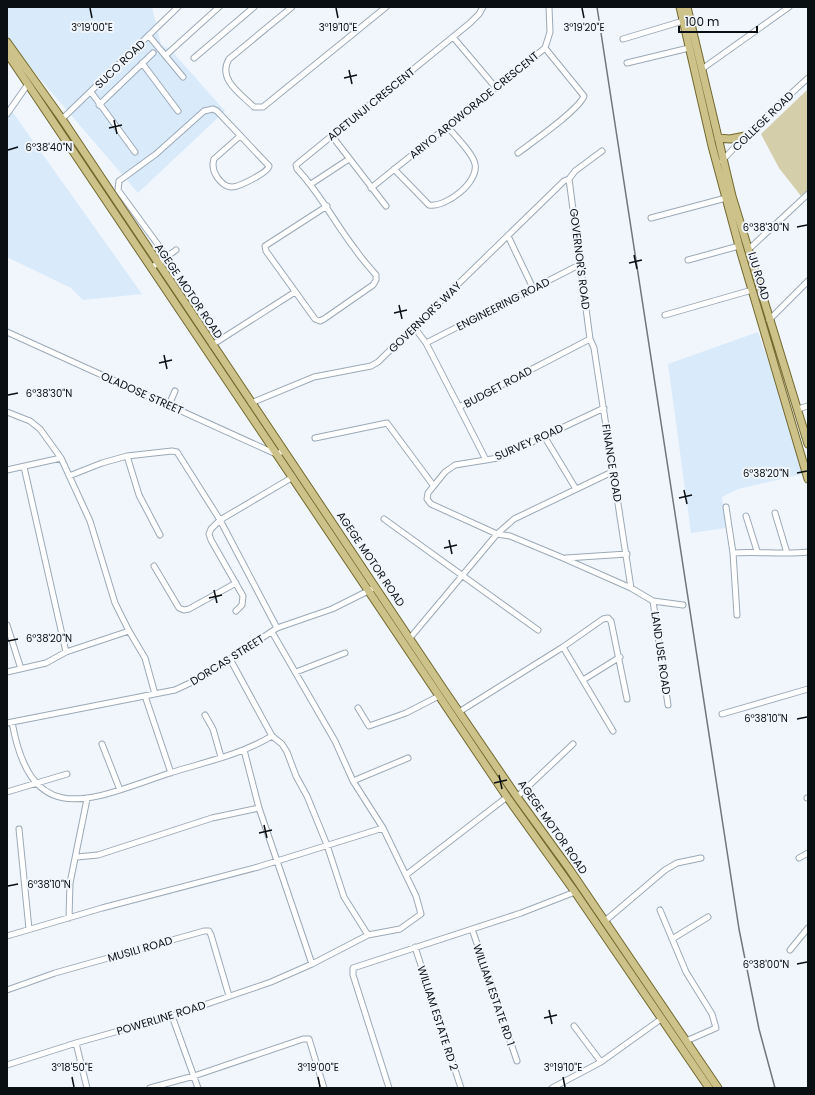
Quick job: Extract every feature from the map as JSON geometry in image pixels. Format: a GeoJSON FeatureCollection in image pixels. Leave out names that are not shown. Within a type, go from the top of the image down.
{"type":"FeatureCollection","features":[{"type":"Feature","properties":{"kind":"main road","name":"IJU ROAD"},"geometry":{"type":"LineString","coordinates":[[680,7],[689,48],[721,161],[808,444]]}},
{"type":"Feature","properties":{"kind":"main road","name":"IJU ROAD"},"geometry":{"type":"LineString","coordinates":[[690,8],[718,138],[726,198],[808,479]]}},
{"type":"Feature","properties":{"kind":"main road","name":"AGEGE MOTOR ROAD"},"geometry":{"type":"LineString","coordinates":[[7,42],[62,119],[157,264],[252,402],[459,712],[605,921],[718,1088]]}},
{"type":"Feature","properties":{"kind":"main road","name":"AGEGE MOTOR ROAD"},"geometry":{"type":"LineString","coordinates":[[7,53],[507,797],[575,892],[708,1088]]}},
{"type":"Feature","properties":{"kind":"main road"},"geometry":{"type":"LineString","coordinates":[[718,138],[730,139],[745,136]]}},
{"type":"Feature","properties":{"kind":"main road"},"geometry":{"type":"LineString","coordinates":[[470,742],[477,737]]}},
{"type":"Feature","properties":{"kind":"main road"},"geometry":{"type":"LineString","coordinates":[[498,783],[505,778]]}},
{"type":"Feature","properties":{"kind":"street","name":"SUCO ROAD"},"geometry":{"type":"LineString","coordinates":[[62,119],[178,7]]}},
{"type":"Feature","properties":{"kind":"street"},"geometry":{"type":"LineString","coordinates":[[166,55],[219,7]]}},
{"type":"Feature","properties":{"kind":"street"},"geometry":{"type":"LineString","coordinates":[[194,58],[254,7]]}},
{"type":"Feature","properties":{"kind":"street"},"geometry":{"type":"LineString","coordinates":[[292,7],[227,63],[226,76],[229,81],[254,108],[263,107],[386,7]]}},
{"type":"Feature","properties":{"kind":"street","name":"ADETUNJI CRESCENT"},"geometry":{"type":"LineString","coordinates":[[327,206],[265,246],[266,251],[295,292],[315,319],[320,321],[366,289],[376,280],[376,275],[354,249],[327,206],[311,184],[296,169],[296,165],[453,37],[479,14],[483,7]]}},
{"type":"Feature","properties":{"kind":"street","name":"ARIYO AROWORADE CRESCENT"},"geometry":{"type":"LineString","coordinates":[[371,188],[545,48],[550,32],[549,7]]}},
{"type":"Feature","properties":{"kind":"street"},"geometry":{"type":"LineString","coordinates":[[702,69],[789,7]]}},
{"type":"Feature","properties":{"kind":"street"},"geometry":{"type":"LineString","coordinates":[[623,40],[683,21]]}},
{"type":"Feature","properties":{"kind":"street"},"geometry":{"type":"LineString","coordinates":[[149,36],[183,77]]}},
{"type":"Feature","properties":{"kind":"street"},"geometry":{"type":"LineString","coordinates":[[453,37],[496,88]]}},
{"type":"Feature","properties":{"kind":"street"},"geometry":{"type":"LineString","coordinates":[[518,153],[566,116],[582,101],[584,96],[545,48]]}},
{"type":"Feature","properties":{"kind":"street"},"geometry":{"type":"LineString","coordinates":[[627,63],[689,48]]}},
{"type":"Feature","properties":{"kind":"street"},"geometry":{"type":"LineString","coordinates":[[100,105],[153,53]]}},
{"type":"Feature","properties":{"kind":"street"},"geometry":{"type":"LineString","coordinates":[[142,64],[178,111]]}},
{"type":"Feature","properties":{"kind":"street","name":"COLLEGE ROAD"},"geometry":{"type":"LineString","coordinates":[[721,161],[745,136],[808,78]]}},
{"type":"Feature","properties":{"kind":"street"},"geometry":{"type":"LineString","coordinates":[[7,114],[28,84]]}},
{"type":"Feature","properties":{"kind":"street"},"geometry":{"type":"LineString","coordinates":[[91,92],[135,152]]}},
{"type":"Feature","properties":{"kind":"street"},"geometry":{"type":"LineString","coordinates":[[167,257],[118,190],[119,180],[156,154],[204,111],[209,109],[217,111],[269,166],[269,169],[236,186],[226,186],[215,174],[213,163],[214,159],[240,136]]}},
{"type":"Feature","properties":{"kind":"street"},"geometry":{"type":"LineString","coordinates":[[394,169],[429,205],[434,206],[456,197],[470,180],[475,170],[475,163],[472,157],[447,126]]}},
{"type":"Feature","properties":{"kind":"street"},"geometry":{"type":"LineString","coordinates":[[332,136],[386,206]]}},
{"type":"Feature","properties":{"kind":"street","name":"GOVERNOR'S WAY"},"geometry":{"type":"LineString","coordinates":[[252,402],[314,377],[371,366],[378,362],[564,181],[569,179],[575,171],[602,151]]}},
{"type":"Feature","properties":{"kind":"street"},"geometry":{"type":"LineString","coordinates":[[311,184],[349,159]]}},
{"type":"Feature","properties":{"kind":"street","name":"GOVERNOR'S ROAD"},"geometry":{"type":"LineString","coordinates":[[569,179],[590,339]]}},
{"type":"Feature","properties":{"kind":"street"},"geometry":{"type":"LineString","coordinates":[[749,249],[808,194]]}},
{"type":"Feature","properties":{"kind":"street"},"geometry":{"type":"LineString","coordinates":[[651,218],[726,198]]}},
{"type":"Feature","properties":{"kind":"street"},"geometry":{"type":"LineString","coordinates":[[508,236],[532,288]]}},
{"type":"Feature","properties":{"kind":"street"},"geometry":{"type":"LineString","coordinates":[[688,260],[739,246]]}},
{"type":"Feature","properties":{"kind":"street"},"geometry":{"type":"LineString","coordinates":[[151,268],[176,250]]}},
{"type":"Feature","properties":{"kind":"street","name":"ENGINEERING ROAD"},"geometry":{"type":"LineString","coordinates":[[426,343],[581,264]]}},
{"type":"Feature","properties":{"kind":"street"},"geometry":{"type":"LineString","coordinates":[[769,320],[808,281]]}},
{"type":"Feature","properties":{"kind":"street"},"geometry":{"type":"LineString","coordinates":[[665,315],[752,290]]}},
{"type":"Feature","properties":{"kind":"street"},"geometry":{"type":"LineString","coordinates":[[212,344],[295,292]]}},
{"type":"Feature","properties":{"kind":"street"},"geometry":{"type":"LineString","coordinates":[[414,327],[426,343],[459,407]]}},
{"type":"Feature","properties":{"kind":"street","name":"OLADOSE STREET"},"geometry":{"type":"LineString","coordinates":[[7,332],[276,454]]}},
{"type":"Feature","properties":{"kind":"street","name":"BUDGET ROAD"},"geometry":{"type":"LineString","coordinates":[[486,460],[459,407],[590,339]]}},
{"type":"Feature","properties":{"kind":"street","name":"FINANCE ROAD"},"geometry":{"type":"LineString","coordinates":[[590,339],[594,348],[604,408],[631,588]]}},
{"type":"Feature","properties":{"kind":"street"},"geometry":{"type":"LineString","coordinates":[[170,405],[175,391]]}},
{"type":"Feature","properties":{"kind":"street"},"geometry":{"type":"LineString","coordinates":[[798,409],[808,406]]}},
{"type":"Feature","properties":{"kind":"street","name":"SURVEY ROAD"},"geometry":{"type":"LineString","coordinates":[[432,485],[445,472],[455,465],[498,458],[604,408]]}},
{"type":"Feature","properties":{"kind":"street"},"geometry":{"type":"LineString","coordinates":[[7,412],[30,421],[40,429],[61,458],[90,521],[115,602],[129,631],[145,658],[155,694]]}},
{"type":"Feature","properties":{"kind":"street"},"geometry":{"type":"LineString","coordinates":[[315,438],[387,423],[432,485],[427,499],[431,504],[497,534]]}},
{"type":"Feature","properties":{"kind":"street"},"geometry":{"type":"LineString","coordinates":[[544,436],[576,489]]}},
{"type":"Feature","properties":{"kind":"street"},"geometry":{"type":"LineString","coordinates":[[68,476],[102,463],[127,456],[172,451],[177,452],[220,520],[277,628]]}},
{"type":"Feature","properties":{"kind":"street"},"geometry":{"type":"LineString","coordinates":[[276,454],[284,451]]}},
{"type":"Feature","properties":{"kind":"street"},"geometry":{"type":"LineString","coordinates":[[127,456],[139,495],[160,535]]}},
{"type":"Feature","properties":{"kind":"street"},"geometry":{"type":"LineString","coordinates":[[7,470],[61,458]]}},
{"type":"Feature","properties":{"kind":"street"},"geometry":{"type":"LineString","coordinates":[[24,467],[66,652]]}},
{"type":"Feature","properties":{"kind":"street"},"geometry":{"type":"LineString","coordinates":[[410,638],[497,534],[514,518],[614,471]]}},
{"type":"Feature","properties":{"kind":"street"},"geometry":{"type":"LineString","coordinates":[[236,611],[242,606],[243,596],[209,534],[211,529],[220,520],[293,477]]}},
{"type":"Feature","properties":{"kind":"street"},"geometry":{"type":"LineString","coordinates":[[726,507],[734,554],[737,615]]}},
{"type":"Feature","properties":{"kind":"street"},"geometry":{"type":"LineString","coordinates":[[775,513],[787,553]]}},
{"type":"Feature","properties":{"kind":"street"},"geometry":{"type":"LineString","coordinates":[[746,516],[757,551]]}},
{"type":"Feature","properties":{"kind":"street"},"geometry":{"type":"LineString","coordinates":[[384,519],[463,574],[538,630]]}},
{"type":"Feature","properties":{"kind":"street","name":"LAND USE ROAD"},"geometry":{"type":"LineString","coordinates":[[497,534],[510,536],[563,558],[631,588],[654,601],[683,605]]}},
{"type":"Feature","properties":{"kind":"street"},"geometry":{"type":"LineString","coordinates":[[734,554],[757,551],[787,553],[808,552]]}},
{"type":"Feature","properties":{"kind":"street","name":"LAND USE ROAD"},"geometry":{"type":"LineString","coordinates":[[563,558],[627,554]]}},
{"type":"Feature","properties":{"kind":"street"},"geometry":{"type":"LineString","coordinates":[[154,566],[179,608],[184,610],[189,609],[236,582]]}},
{"type":"Feature","properties":{"kind":"street","name":"DORCAS STREET"},"geometry":{"type":"LineString","coordinates":[[9,722],[175,690],[190,684],[277,628],[332,609],[369,592],[376,587]]}},
{"type":"Feature","properties":{"kind":"street","name":"LAND USE ROAD"},"geometry":{"type":"LineString","coordinates":[[654,601],[668,705]]}},
{"type":"Feature","properties":{"kind":"street"},"geometry":{"type":"LineString","coordinates":[[459,712],[603,619],[608,618],[611,621],[620,657],[627,699]]}},
{"type":"Feature","properties":{"kind":"street"},"geometry":{"type":"LineString","coordinates":[[7,625],[21,669]]}},
{"type":"Feature","properties":{"kind":"street"},"geometry":{"type":"LineString","coordinates":[[7,672],[46,663],[66,652],[129,631]]}},
{"type":"Feature","properties":{"kind":"street"},"geometry":{"type":"LineString","coordinates":[[272,632],[335,741],[353,781],[382,828],[406,875],[507,797]]}},
{"type":"Feature","properties":{"kind":"street"},"geometry":{"type":"LineString","coordinates":[[563,646],[613,731]]}},
{"type":"Feature","properties":{"kind":"street"},"geometry":{"type":"LineString","coordinates":[[296,672],[345,653]]}},
{"type":"Feature","properties":{"kind":"street"},"geometry":{"type":"LineString","coordinates":[[583,680],[620,657]]}},
{"type":"Feature","properties":{"kind":"street"},"geometry":{"type":"LineString","coordinates":[[230,659],[272,736],[282,744],[287,752],[296,776],[308,796],[327,845],[344,897],[368,935]]}},
{"type":"Feature","properties":{"kind":"street"},"geometry":{"type":"LineString","coordinates":[[722,714],[808,689]]}},
{"type":"Feature","properties":{"kind":"street"},"geometry":{"type":"LineString","coordinates":[[145,696],[171,773]]}},
{"type":"Feature","properties":{"kind":"street"},"geometry":{"type":"LineString","coordinates":[[358,708],[369,726],[406,713],[439,696]]}},
{"type":"Feature","properties":{"kind":"street"},"geometry":{"type":"LineString","coordinates":[[205,715],[213,729],[221,756]]}},
{"type":"Feature","properties":{"kind":"street"},"geometry":{"type":"LineString","coordinates":[[9,722],[21,759],[36,784],[63,798],[87,799],[120,790],[221,756],[244,750],[272,736]]}},
{"type":"Feature","properties":{"kind":"street"},"geometry":{"type":"LineString","coordinates":[[102,744],[120,790]]}},
{"type":"Feature","properties":{"kind":"street"},"geometry":{"type":"LineString","coordinates":[[517,797],[574,744]]}},
{"type":"Feature","properties":{"kind":"street"},"geometry":{"type":"LineString","coordinates":[[244,750],[259,808],[312,964]]}},
{"type":"Feature","properties":{"kind":"street"},"geometry":{"type":"LineString","coordinates":[[353,781],[408,758]]}},
{"type":"Feature","properties":{"kind":"street"},"geometry":{"type":"LineString","coordinates":[[7,792],[68,774]]}},
{"type":"Feature","properties":{"kind":"street"},"geometry":{"type":"LineString","coordinates":[[69,918],[70,883],[77,857],[87,799]]}},
{"type":"Feature","properties":{"kind":"street"},"geometry":{"type":"LineString","coordinates":[[77,857],[98,855],[212,818],[259,808]]}},
{"type":"Feature","properties":{"kind":"street"},"geometry":{"type":"LineString","coordinates":[[7,936],[278,861],[382,828]]}},
{"type":"Feature","properties":{"kind":"street"},"geometry":{"type":"LineString","coordinates":[[19,829],[29,929]]}},
{"type":"Feature","properties":{"kind":"street"},"geometry":{"type":"LineString","coordinates":[[799,858],[808,852]]}},
{"type":"Feature","properties":{"kind":"street"},"geometry":{"type":"LineString","coordinates":[[605,921],[665,870],[677,863],[701,858]]}},
{"type":"Feature","properties":{"kind":"street","name":"POWERLINE ROAD"},"geometry":{"type":"LineString","coordinates":[[7,1065],[76,1043],[172,1016],[271,982],[312,964],[368,935],[400,929],[421,914],[416,896],[406,875]]}},
{"type":"Feature","properties":{"kind":"street"},"geometry":{"type":"LineString","coordinates":[[389,1088],[352,972],[353,968],[521,913],[575,892]]}},
{"type":"Feature","properties":{"kind":"street"},"geometry":{"type":"LineString","coordinates":[[660,910],[686,972],[712,1014],[716,1028],[686,1041]]}},
{"type":"Feature","properties":{"kind":"street"},"geometry":{"type":"LineString","coordinates":[[672,939],[708,917]]}},
{"type":"Feature","properties":{"kind":"street"},"geometry":{"type":"LineString","coordinates":[[790,950],[808,928]]}},
{"type":"Feature","properties":{"kind":"street","name":"WILLIAM ESTATE RD 1"},"geometry":{"type":"LineString","coordinates":[[472,929],[517,1061]]}},
{"type":"Feature","properties":{"kind":"street","name":"MUSILI ROAD"},"geometry":{"type":"LineString","coordinates":[[7,990],[77,967],[204,931],[209,931],[230,996]]}},
{"type":"Feature","properties":{"kind":"street","name":"WILLIAM ESTATE RD 2"},"geometry":{"type":"LineString","coordinates":[[415,947],[461,1088]]}},
{"type":"Feature","properties":{"kind":"street"},"geometry":{"type":"LineString","coordinates":[[172,1016],[198,1088]]}},
{"type":"Feature","properties":{"kind":"street"},"geometry":{"type":"LineString","coordinates":[[552,1088],[601,1062],[661,1019]]}},
{"type":"Feature","properties":{"kind":"street"},"geometry":{"type":"LineString","coordinates":[[574,1026],[601,1062]]}},
{"type":"Feature","properties":{"kind":"street"},"geometry":{"type":"LineString","coordinates":[[150,1088],[194,1076],[299,1039],[309,1039],[324,1088]]}},
{"type":"Feature","properties":{"kind":"street"},"geometry":{"type":"LineString","coordinates":[[76,1043],[87,1088]]}},
{"type":"Feature","properties":{"kind":"shaded area"},"geometry":{"type":"Polygon","coordinates":[[[7,7],[152,7],[161,45],[170,49],[225,111],[138,193],[40,79],[7,37],[7,7]]]}},
{"type":"Feature","properties":{"kind":"shaded area"},"geometry":{"type":"Polygon","coordinates":[[[808,89],[808,190],[801,196],[779,168],[761,134],[808,89]]]}},
{"type":"Feature","properties":{"kind":"shaded area"},"geometry":{"type":"Polygon","coordinates":[[[9,107],[142,294],[83,300],[71,288],[7,257],[7,111],[9,107]]]}},
{"type":"Feature","properties":{"kind":"shaded area"},"geometry":{"type":"Polygon","coordinates":[[[758,332],[782,402],[803,474],[738,489],[722,497],[726,528],[691,533],[668,364],[758,332]]]}},
{"type":"Feature","properties":{"kind":"railway"},"geometry":{"type":"LineString","coordinates":[[597,7],[739,929],[759,1029],[775,1088]]}}]}
